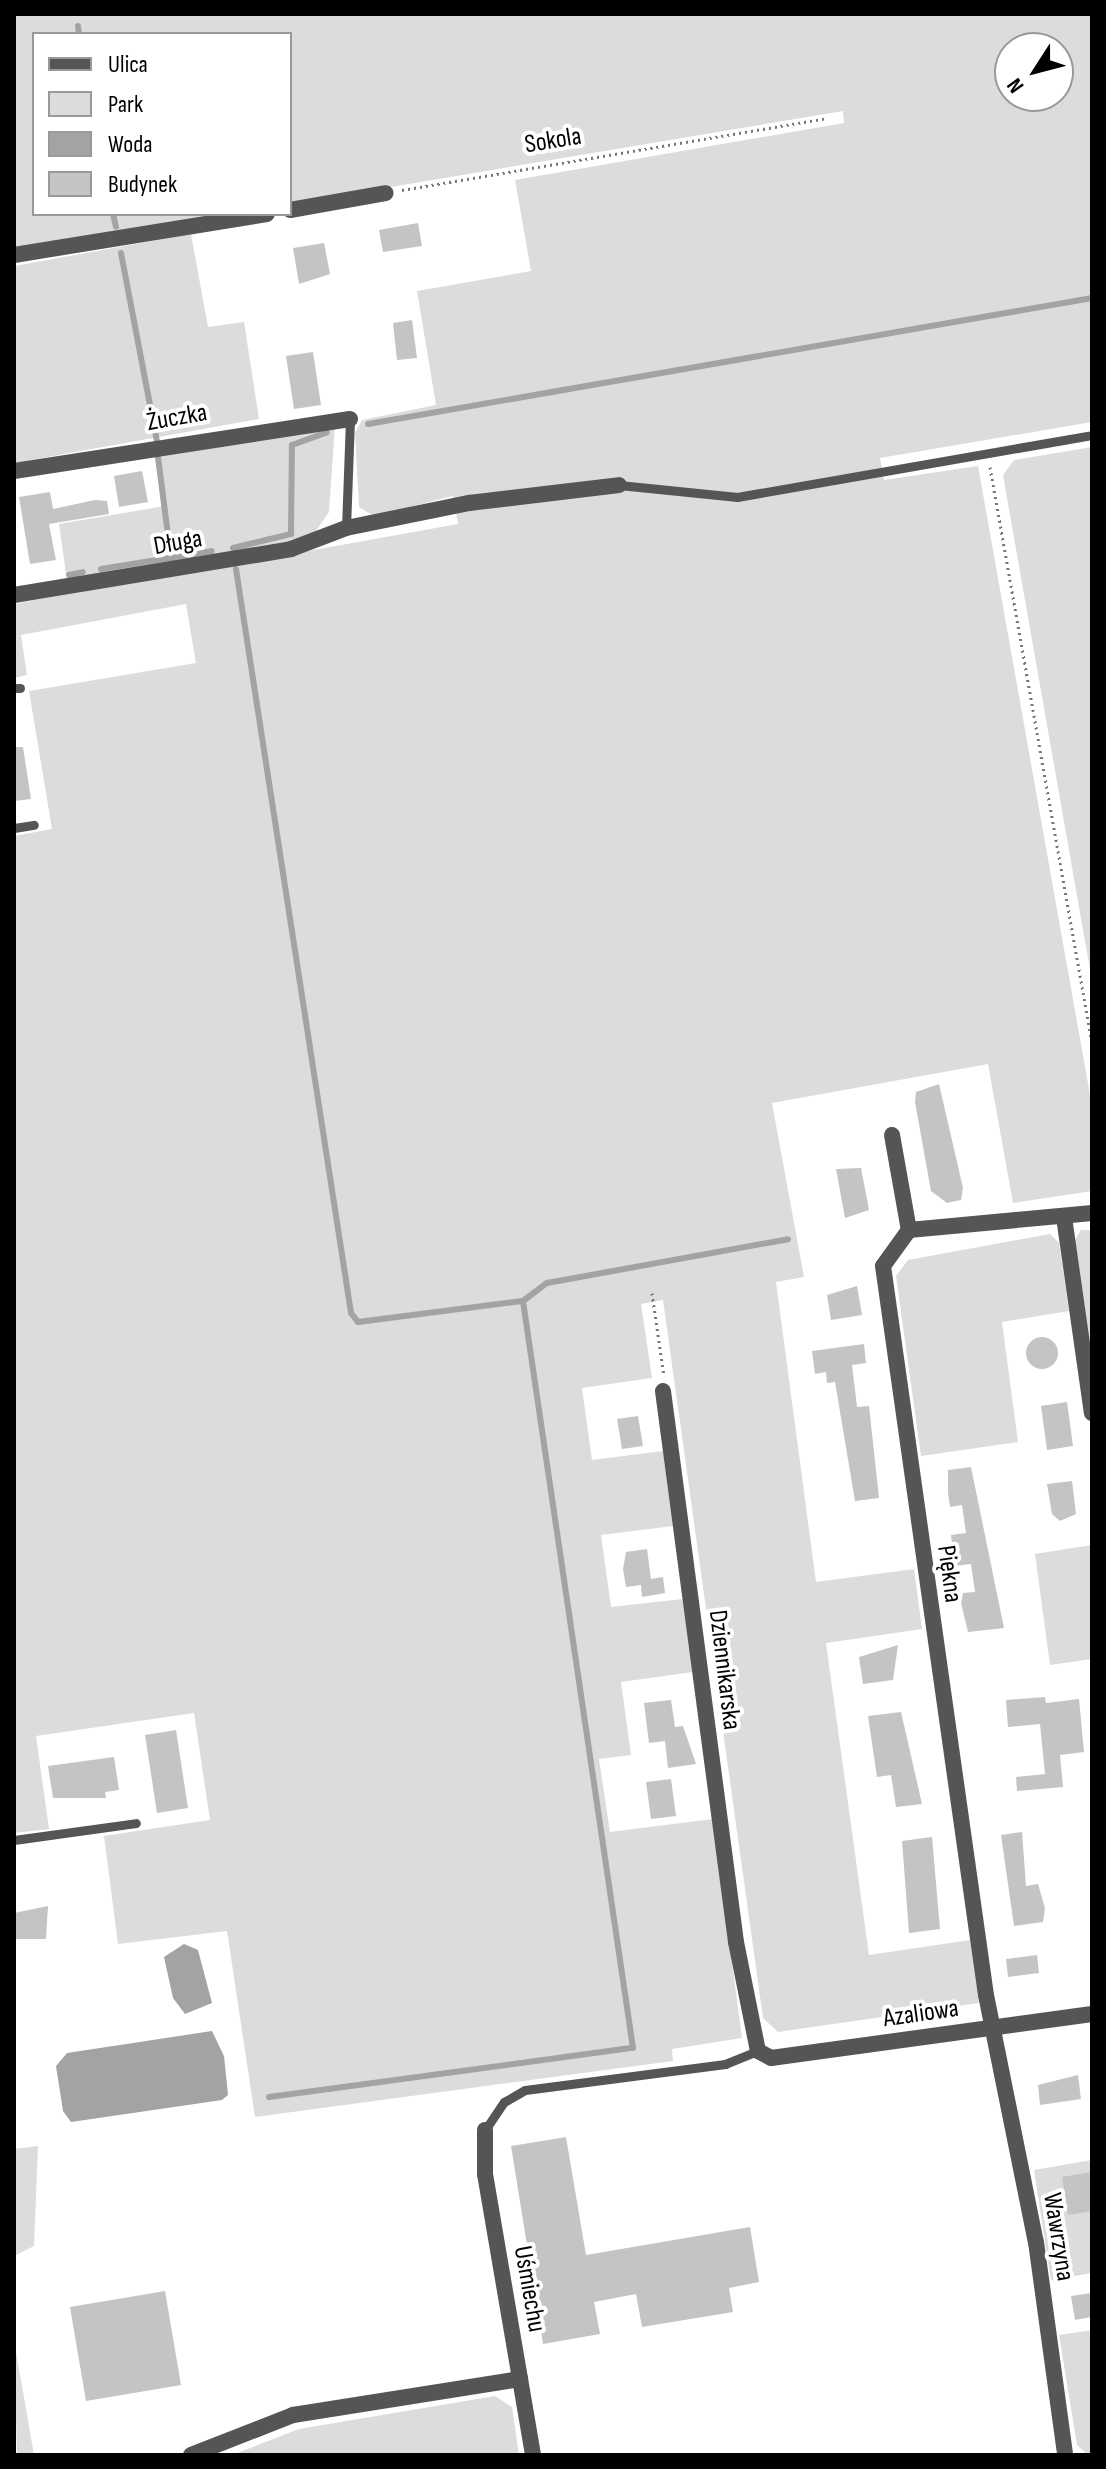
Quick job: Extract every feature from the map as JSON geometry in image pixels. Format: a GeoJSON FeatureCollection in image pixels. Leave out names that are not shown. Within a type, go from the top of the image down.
{"type":"FeatureCollection","features":[{"type":"Feature","properties":{"kind":"street"},"geometry":{"type":"LineString","coordinates":[[292,210],[386,193]]}},
{"type":"Feature","properties":{"kind":"street"},"geometry":{"type":"LineString","coordinates":[[14,255],[255,216]]}},
{"type":"Feature","properties":{"kind":"street","name":"Żuczka"},"geometry":{"type":"LineString","coordinates":[[14,471],[350,419]]}},
{"type":"Feature","properties":{"kind":"street","name":"Długa"},"geometry":{"type":"LineString","coordinates":[[14,595],[291,549],[346,528],[517,495],[619,485]]}},
{"type":"Feature","properties":{"kind":"street"},"geometry":{"type":"LineString","coordinates":[[892,1135],[909,1230],[1092,1213]]}},
{"type":"Feature","properties":{"kind":"street"},"geometry":{"type":"LineString","coordinates":[[1064,1217],[1092,1413]]}},
{"type":"Feature","properties":{"kind":"street","name":"Piękna"},"geometry":{"type":"LineString","coordinates":[[909,1230],[883,1266],[992,2028]]}},
{"type":"Feature","properties":{"kind":"street","name":"Dziennikarska"},"geometry":{"type":"LineString","coordinates":[[663,1391],[736,1942],[758,2051]]}},
{"type":"Feature","properties":{"kind":"street","name":"Azaliowa"},"geometry":{"type":"LineString","coordinates":[[758,2051],[771,2058],[1092,2014]]}},
{"type":"Feature","properties":{"kind":"street","name":"Wawrzyna"},"geometry":{"type":"LineString","coordinates":[[992,2028],[1036,2242],[1065,2455]]}},
{"type":"Feature","properties":{"kind":"street","name":"Uśmiechu"},"geometry":{"type":"LineString","coordinates":[[485,2130],[485,2174],[533,2455]]}},
{"type":"Feature","properties":{"kind":"street"},"geometry":{"type":"LineString","coordinates":[[191,2455],[293,2415],[520,2379]]}},
{"type":"Feature","properties":{"kind":"lane"},"geometry":{"type":"LineString","coordinates":[[346,528],[350,419]]}},
{"type":"Feature","properties":{"kind":"lane"},"geometry":{"type":"LineString","coordinates":[[619,485],[737,497],[1092,435]]}},
{"type":"Feature","properties":{"kind":"lane"},"geometry":{"type":"LineString","coordinates":[[14,828],[34,825]]}},
{"type":"Feature","properties":{"kind":"lane"},"geometry":{"type":"LineString","coordinates":[[14,1840],[136,1823]]}},
{"type":"Feature","properties":{"kind":"lane"},"geometry":{"type":"LineString","coordinates":[[485,2130],[504,2102],[525,2090],[739,2061],[758,2051]]}},
{"type":"Feature","properties":{"kind":"path","name":"Sokola"},"geometry":{"type":"LineString","coordinates":[[386,193],[824,119]]}},
{"type":"Feature","properties":{"kind":"path"},"geometry":{"type":"LineString","coordinates":[[988,453],[1092,1043]]}},
{"type":"Feature","properties":{"kind":"path"},"geometry":{"type":"LineString","coordinates":[[652,1293],[663,1391]]}},
{"type":"Feature","properties":{"kind":"green space"},"geometry":{"type":"Polygon","coordinates":[[[14,14],[1092,14],[1092,422],[880,458],[884,480],[978,466],[1092,1106],[1092,1191],[1013,1203],[988,1064],[772,1103],[804,1277],[776,1282],[816,1582],[914,1569],[922,1629],[826,1643],[869,1955],[970,1940],[979,2003],[778,2032],[763,2018],[663,1300],[641,1304],[652,1378],[582,1388],[592,1460],[663,1451],[673,1526],[601,1535],[611,1607],[683,1599],[693,1672],[621,1682],[631,1755],[599,1759],[610,1832],[713,1819],[742,2038],[672,2049],[673,2061],[255,2117],[227,1931],[118,1944],[104,1836],[210,1820],[194,1713],[36,1736],[49,1829],[14,1833],[14,836],[52,829],[29,691],[196,663],[186,604],[21,635],[27,675],[14,678],[14,604],[458,524],[453,496],[374,516],[359,507],[355,433],[362,420],[436,405],[417,291],[531,271],[515,180],[844,123],[843,111],[292,204],[292,32],[32,32],[32,216],[219,216],[14,250],[14,14]]]}},
{"type":"Feature","properties":{"kind":"green space"},"geometry":{"type":"Polygon","coordinates":[[[191,234],[208,327],[244,322],[259,419],[14,463],[14,266],[191,234]]]}},
{"type":"Feature","properties":{"kind":"green space"},"geometry":{"type":"Polygon","coordinates":[[[335,425],[329,512],[316,531],[294,543],[67,581],[59,524],[165,506],[158,453],[335,425]]]}},
{"type":"Feature","properties":{"kind":"green space"},"geometry":{"type":"Polygon","coordinates":[[[1092,447],[1092,981],[1003,475],[1014,460],[1092,447]]]}},
{"type":"Feature","properties":{"kind":"green space"},"geometry":{"type":"Polygon","coordinates":[[[1081,1230],[1092,1230],[1092,1359],[1075,1240],[1081,1230]]]}},
{"type":"Feature","properties":{"kind":"green space"},"geometry":{"type":"Polygon","coordinates":[[[1050,1234],[1059,1243],[1069,1311],[1002,1322],[1018,1442],[921,1456],[896,1276],[908,1260],[1050,1234]]]}},
{"type":"Feature","properties":{"kind":"green space"},"geometry":{"type":"Polygon","coordinates":[[[1092,1545],[1092,1659],[1050,1665],[1035,1554],[1092,1545]]]}},
{"type":"Feature","properties":{"kind":"green space"},"geometry":{"type":"Polygon","coordinates":[[[38,2146],[34,2246],[14,2256],[14,2149],[38,2146]]]}},
{"type":"Feature","properties":{"kind":"green space"},"geometry":{"type":"Polygon","coordinates":[[[1092,2160],[1092,2273],[1051,2280],[1034,2170],[1092,2160]]]}},
{"type":"Feature","properties":{"kind":"green space"},"geometry":{"type":"Polygon","coordinates":[[[1092,2330],[1092,2455],[1088,2455],[1077,2445],[1059,2335],[1092,2330]]]}},
{"type":"Feature","properties":{"kind":"green space"},"geometry":{"type":"Polygon","coordinates":[[[14,2340],[34,2455],[17,2455],[14,2340]]]}},
{"type":"Feature","properties":{"kind":"green space"},"geometry":{"type":"Polygon","coordinates":[[[495,2396],[512,2407],[519,2455],[232,2455],[299,2429],[495,2396]]]}},
{"type":"Feature","properties":{"kind":"water"},"geometry":{"type":"Polygon","coordinates":[[[184,1944],[198,1950],[212,2003],[185,2014],[173,1998],[164,1957],[184,1944]]]}},
{"type":"Feature","properties":{"kind":"water"},"geometry":{"type":"Polygon","coordinates":[[[212,2031],[224,2056],[228,2095],[222,2100],[71,2122],[63,2111],[56,2066],[67,2053],[212,2031]]]}},
{"type":"Feature","properties":{"kind":"building"},"geometry":{"type":"Polygon","coordinates":[[[418,223],[422,246],[383,252],[379,230],[418,223]]]}},
{"type":"Feature","properties":{"kind":"building"},"geometry":{"type":"Polygon","coordinates":[[[324,243],[330,274],[299,284],[293,248],[324,243]]]}},
{"type":"Feature","properties":{"kind":"building"},"geometry":{"type":"Polygon","coordinates":[[[412,320],[417,358],[397,360],[393,323],[412,320]]]}},
{"type":"Feature","properties":{"kind":"building"},"geometry":{"type":"Polygon","coordinates":[[[313,352],[321,405],[294,409],[286,356],[313,352]]]}},
{"type":"Feature","properties":{"kind":"building"},"geometry":{"type":"Polygon","coordinates":[[[142,471],[148,502],[119,507],[114,476],[142,471]]]}},
{"type":"Feature","properties":{"kind":"building"},"geometry":{"type":"Polygon","coordinates":[[[50,492],[53,509],[95,500],[107,501],[109,514],[49,524],[56,560],[30,564],[19,497],[50,492]]]}},
{"type":"Feature","properties":{"kind":"building"},"geometry":{"type":"Polygon","coordinates":[[[14,747],[23,747],[31,799],[14,801],[14,747]]]}},
{"type":"Feature","properties":{"kind":"building"},"geometry":{"type":"Polygon","coordinates":[[[939,1084],[963,1188],[961,1200],[947,1203],[931,1191],[915,1102],[916,1092],[939,1084]]]}},
{"type":"Feature","properties":{"kind":"building"},"geometry":{"type":"Polygon","coordinates":[[[861,1168],[869,1210],[845,1218],[836,1169],[861,1168]]]}},
{"type":"Feature","properties":{"kind":"building"},"geometry":{"type":"Polygon","coordinates":[[[857,1286],[862,1315],[831,1320],[827,1295],[857,1286]]]}},
{"type":"Feature","properties":{"kind":"building"},"geometry":{"type":"Polygon","coordinates":[[[1042,1337],[1054,1341],[1058,1353],[1054,1365],[1042,1369],[1030,1365],[1026,1353],[1030,1341],[1042,1337]]]}},
{"type":"Feature","properties":{"kind":"building"},"geometry":{"type":"Polygon","coordinates":[[[864,1344],[866,1363],[852,1365],[857,1407],[869,1406],[879,1498],[855,1501],[835,1382],[827,1383],[826,1372],[815,1374],[812,1351],[864,1344]]]}},
{"type":"Feature","properties":{"kind":"building"},"geometry":{"type":"Polygon","coordinates":[[[1067,1402],[1073,1446],[1047,1450],[1041,1406],[1067,1402]]]}},
{"type":"Feature","properties":{"kind":"building"},"geometry":{"type":"Polygon","coordinates":[[[638,1416],[643,1446],[622,1449],[617,1419],[638,1416]]]}},
{"type":"Feature","properties":{"kind":"building"},"geometry":{"type":"Polygon","coordinates":[[[971,1467],[1004,1628],[968,1632],[961,1603],[963,1593],[975,1592],[971,1564],[955,1566],[951,1535],[966,1533],[962,1505],[950,1507],[948,1470],[971,1467]]]}},
{"type":"Feature","properties":{"kind":"building"},"geometry":{"type":"Polygon","coordinates":[[[1072,1481],[1076,1514],[1060,1521],[1052,1514],[1047,1484],[1072,1481]]]}},
{"type":"Feature","properties":{"kind":"building"},"geometry":{"type":"Polygon","coordinates":[[[647,1549],[651,1579],[663,1577],[665,1593],[642,1597],[641,1585],[626,1587],[623,1569],[626,1552],[647,1549]]]}},
{"type":"Feature","properties":{"kind":"building"},"geometry":{"type":"Polygon","coordinates":[[[898,1645],[893,1680],[863,1684],[859,1657],[898,1645]]]}},
{"type":"Feature","properties":{"kind":"building"},"geometry":{"type":"Polygon","coordinates":[[[1045,1697],[1046,1703],[1079,1699],[1084,1752],[1060,1755],[1063,1787],[1017,1791],[1016,1777],[1045,1774],[1040,1724],[1008,1727],[1006,1700],[1045,1697]]]}},
{"type":"Feature","properties":{"kind":"building"},"geometry":{"type":"Polygon","coordinates":[[[671,1700],[675,1727],[683,1726],[696,1764],[668,1768],[665,1741],[649,1743],[644,1703],[671,1700]]]}},
{"type":"Feature","properties":{"kind":"building"},"geometry":{"type":"Polygon","coordinates":[[[901,1712],[922,1804],[896,1807],[891,1775],[877,1777],[868,1716],[901,1712]]]}},
{"type":"Feature","properties":{"kind":"building"},"geometry":{"type":"Polygon","coordinates":[[[176,1730],[188,1808],[157,1813],[145,1735],[176,1730]]]}},
{"type":"Feature","properties":{"kind":"building"},"geometry":{"type":"Polygon","coordinates":[[[114,1757],[119,1790],[105,1792],[106,1798],[53,1798],[48,1766],[114,1757]]]}},
{"type":"Feature","properties":{"kind":"building"},"geometry":{"type":"Polygon","coordinates":[[[671,1779],[676,1816],[651,1819],[646,1782],[671,1779]]]}},
{"type":"Feature","properties":{"kind":"building"},"geometry":{"type":"Polygon","coordinates":[[[1022,1832],[1026,1886],[1038,1884],[1045,1908],[1043,1922],[1014,1926],[1001,1835],[1022,1832]]]}},
{"type":"Feature","properties":{"kind":"building"},"geometry":{"type":"Polygon","coordinates":[[[932,1837],[940,1929],[909,1933],[902,1841],[932,1837]]]}},
{"type":"Feature","properties":{"kind":"building"},"geometry":{"type":"Polygon","coordinates":[[[48,1906],[46,1939],[14,1939],[14,1913],[48,1906]]]}},
{"type":"Feature","properties":{"kind":"building"},"geometry":{"type":"Polygon","coordinates":[[[1037,1955],[1039,1973],[1008,1977],[1006,1959],[1037,1955]]]}},
{"type":"Feature","properties":{"kind":"building"},"geometry":{"type":"Polygon","coordinates":[[[1078,2075],[1081,2099],[1040,2105],[1038,2085],[1078,2075]]]}},
{"type":"Feature","properties":{"kind":"building"},"geometry":{"type":"Polygon","coordinates":[[[566,2137],[586,2255],[750,2227],[759,2282],[729,2288],[733,2312],[642,2327],[636,2294],[594,2302],[600,2334],[543,2344],[511,2146],[566,2137]]]}},
{"type":"Feature","properties":{"kind":"building"},"geometry":{"type":"Polygon","coordinates":[[[1092,2172],[1092,2211],[1068,2215],[1062,2177],[1092,2172]]]}},
{"type":"Feature","properties":{"kind":"building"},"geometry":{"type":"Polygon","coordinates":[[[165,2291],[181,2385],[86,2401],[70,2307],[165,2291]]]}},
{"type":"Feature","properties":{"kind":"building"},"geometry":{"type":"Polygon","coordinates":[[[1092,2293],[1092,2317],[1075,2320],[1071,2296],[1092,2293]]]}},
{"type":"Feature","properties":{"kind":"waterway"},"geometry":{"type":"LineString","coordinates":[[78,26],[79,32]]}},
{"type":"Feature","properties":{"kind":"waterway"},"geometry":{"type":"LineString","coordinates":[[113,216],[116,227]]}},
{"type":"Feature","properties":{"kind":"waterway"},"geometry":{"type":"LineString","coordinates":[[121,253],[157,441]]}},
{"type":"Feature","properties":{"kind":"waterway"},"geometry":{"type":"LineString","coordinates":[[368,424],[1092,298]]}},
{"type":"Feature","properties":{"kind":"waterway"},"geometry":{"type":"LineString","coordinates":[[233,548],[291,534],[292,445],[327,432]]}},
{"type":"Feature","properties":{"kind":"waterway"},"geometry":{"type":"LineString","coordinates":[[158,457],[171,559]]}},
{"type":"Feature","properties":{"kind":"waterway"},"geometry":{"type":"LineString","coordinates":[[101,569],[212,551]]}},
{"type":"Feature","properties":{"kind":"waterway"},"geometry":{"type":"LineString","coordinates":[[236,569],[351,1313],[358,1322],[523,1301]]}},
{"type":"Feature","properties":{"kind":"waterway"},"geometry":{"type":"LineString","coordinates":[[69,575],[83,572]]}},
{"type":"Feature","properties":{"kind":"waterway"},"geometry":{"type":"LineString","coordinates":[[523,1301],[547,1283],[788,1239]]}},
{"type":"Feature","properties":{"kind":"waterway"},"geometry":{"type":"LineString","coordinates":[[269,2097],[633,2048],[523,1301]]}}]}
